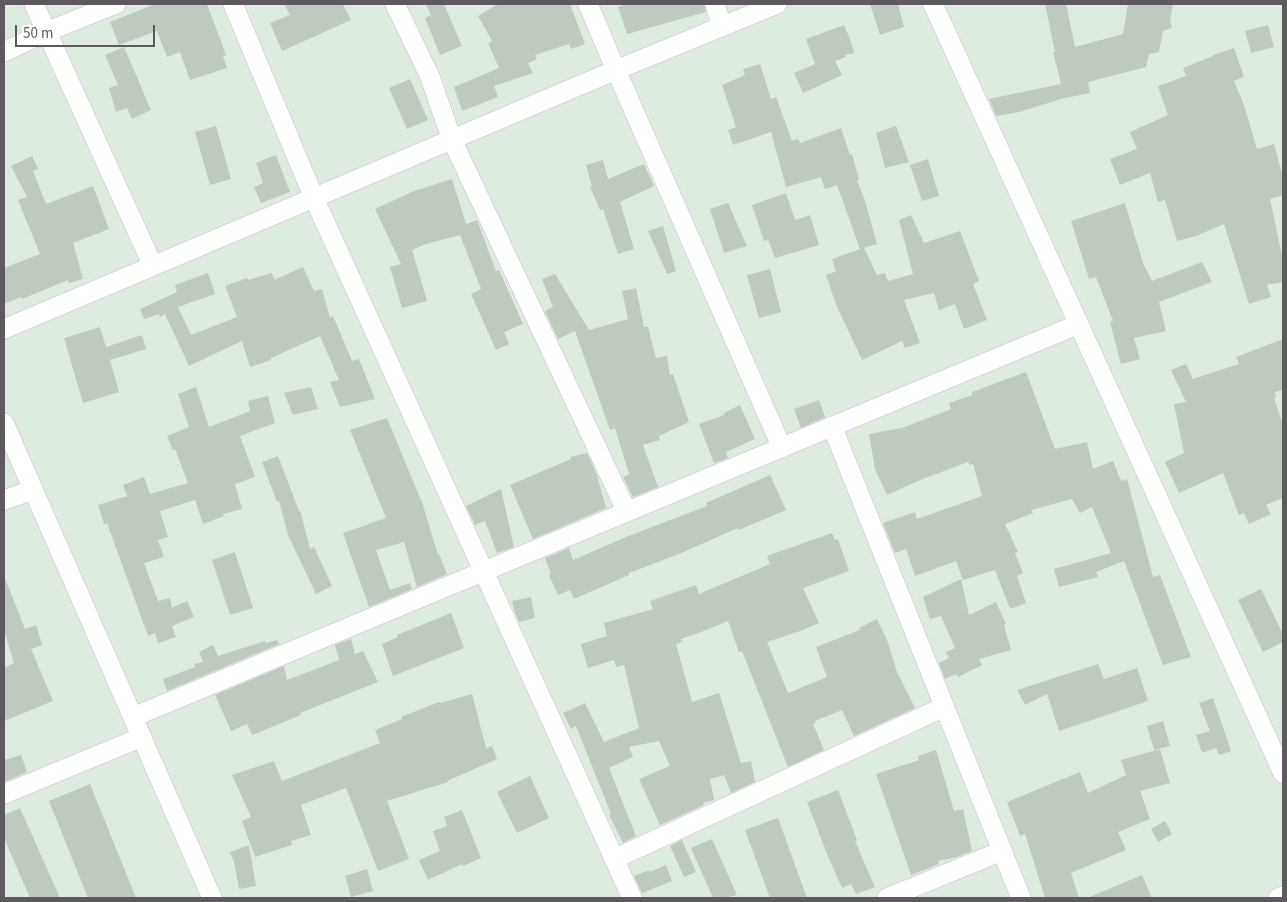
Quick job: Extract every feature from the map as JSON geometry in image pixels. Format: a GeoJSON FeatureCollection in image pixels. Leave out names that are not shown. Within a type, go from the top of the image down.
{"type":"FeatureCollection","features":[{"type":"Feature","properties":{"kind":"street"},"geometry":{"type":"LineString","coordinates":[[34,4],[154,266]]}},
{"type":"Feature","properties":{"kind":"street"},"geometry":{"type":"LineString","coordinates":[[4,52],[46,32],[116,4]]}},
{"type":"Feature","properties":{"kind":"street"},"geometry":{"type":"LineString","coordinates":[[233,4],[314,198],[632,898]]}},
{"type":"Feature","properties":{"kind":"street"},"geometry":{"type":"LineString","coordinates":[[395,4],[430,78],[452,140],[628,512]]}},
{"type":"Feature","properties":{"kind":"street"},"geometry":{"type":"LineString","coordinates":[[588,4],[782,448]]}},
{"type":"Feature","properties":{"kind":"street"},"geometry":{"type":"LineString","coordinates":[[715,4],[722,27]]}},
{"type":"Feature","properties":{"kind":"street"},"geometry":{"type":"LineString","coordinates":[[4,329],[616,70],[777,4]]}},
{"type":"Feature","properties":{"kind":"street"},"geometry":{"type":"LineString","coordinates":[[933,4],[1283,773]]}},
{"type":"Feature","properties":{"kind":"street"},"geometry":{"type":"LineString","coordinates":[[133,718],[1079,324]]}},
{"type":"Feature","properties":{"kind":"street"},"geometry":{"type":"LineString","coordinates":[[4,423],[212,898]]}},
{"type":"Feature","properties":{"kind":"street"},"geometry":{"type":"LineString","coordinates":[[832,426],[1021,898]]}},
{"type":"Feature","properties":{"kind":"street"},"geometry":{"type":"LineString","coordinates":[[4,500],[33,490]]}},
{"type":"Feature","properties":{"kind":"street"},"geometry":{"type":"LineString","coordinates":[[614,859],[944,707]]}},
{"type":"Feature","properties":{"kind":"street"},"geometry":{"type":"LineString","coordinates":[[4,794],[142,737]]}},
{"type":"Feature","properties":{"kind":"street"},"geometry":{"type":"LineString","coordinates":[[887,898],[1002,851]]}},
{"type":"Feature","properties":{"kind":"street"},"geometry":{"type":"LineString","coordinates":[[1278,898],[1283,896]]}},
{"type":"Feature","properties":{"kind":"building"},"geometry":{"type":"Polygon","coordinates":[[[155,4],[207,4],[226,55],[223,56],[227,68],[190,80],[180,52],[167,57],[157,31],[119,45],[110,22],[155,4]]]}},
{"type":"Feature","properties":{"kind":"building"},"geometry":{"type":"Polygon","coordinates":[[[284,4],[343,4],[351,20],[282,51],[270,23],[290,15],[284,4]]]}},
{"type":"Feature","properties":{"kind":"building"},"geometry":{"type":"Polygon","coordinates":[[[426,4],[444,4],[462,46],[440,55],[425,18],[431,15],[426,4]]]}},
{"type":"Feature","properties":{"kind":"building"},"geometry":{"type":"Polygon","coordinates":[[[498,4],[570,4],[585,44],[571,49],[569,44],[535,55],[537,59],[528,63],[533,73],[494,86],[498,97],[462,111],[454,87],[499,68],[488,43],[492,41],[478,16],[498,4]]]}},
{"type":"Feature","properties":{"kind":"building"},"geometry":{"type":"Polygon","coordinates":[[[625,4],[704,4],[706,12],[627,34],[618,7],[625,4]]]}},
{"type":"Feature","properties":{"kind":"building"},"geometry":{"type":"Polygon","coordinates":[[[870,4],[898,4],[904,27],[880,35],[870,4]]]}},
{"type":"Feature","properties":{"kind":"building"},"geometry":{"type":"Polygon","coordinates":[[[1045,4],[1066,4],[1075,47],[1123,34],[1128,4],[1173,4],[1170,20],[1172,28],[1163,31],[1159,52],[1149,54],[1146,67],[1088,82],[1090,93],[1061,99],[1019,112],[996,116],[989,99],[1061,84],[1053,52],[1055,52],[1045,4]]]}},
{"type":"Feature","properties":{"kind":"building"},"geometry":{"type":"Polygon","coordinates":[[[844,25],[854,53],[845,55],[846,57],[835,61],[842,75],[803,93],[794,73],[815,64],[806,39],[844,25]]]}},
{"type":"Feature","properties":{"kind":"building"},"geometry":{"type":"Polygon","coordinates":[[[1268,25],[1274,47],[1251,53],[1245,31],[1268,25]]]}},
{"type":"Feature","properties":{"kind":"building"},"geometry":{"type":"Polygon","coordinates":[[[124,47],[151,110],[132,119],[127,108],[116,112],[109,88],[118,85],[105,55],[124,47]]]}},
{"type":"Feature","properties":{"kind":"building"},"geometry":{"type":"Polygon","coordinates":[[[1234,48],[1244,77],[1234,81],[1244,105],[1257,149],[1274,144],[1283,177],[1283,195],[1270,199],[1283,261],[1283,282],[1267,285],[1271,297],[1249,304],[1224,224],[1196,236],[1177,241],[1165,200],[1158,202],[1150,173],[1120,185],[1110,159],[1137,149],[1130,132],[1168,115],[1158,86],[1186,76],[1183,68],[1234,48]]]}},
{"type":"Feature","properties":{"kind":"building"},"geometry":{"type":"Polygon","coordinates":[[[760,64],[771,99],[776,97],[792,141],[798,139],[800,143],[841,128],[850,155],[852,154],[859,180],[857,180],[877,244],[864,248],[877,275],[885,273],[888,281],[913,274],[899,220],[911,215],[924,243],[960,231],[979,281],[973,284],[987,320],[964,329],[955,304],[939,310],[934,293],[904,300],[920,343],[905,348],[902,341],[862,360],[837,307],[826,275],[836,271],[832,259],[860,249],[837,185],[825,189],[821,177],[786,187],[771,132],[733,145],[728,130],[736,127],[722,85],[745,75],[743,69],[760,64]]]}},
{"type":"Feature","properties":{"kind":"building"},"geometry":{"type":"Polygon","coordinates":[[[410,79],[428,120],[407,129],[389,88],[410,79]]]}},
{"type":"Feature","properties":{"kind":"building"},"geometry":{"type":"Polygon","coordinates":[[[216,126],[231,179],[210,185],[195,132],[216,126]]]}},
{"type":"Feature","properties":{"kind":"building"},"geometry":{"type":"Polygon","coordinates":[[[896,126],[909,162],[885,168],[876,133],[896,126]]]}},
{"type":"Feature","properties":{"kind":"building"},"geometry":{"type":"Polygon","coordinates":[[[276,155],[290,192],[261,203],[254,187],[263,183],[256,163],[276,155]]]}},
{"type":"Feature","properties":{"kind":"building"},"geometry":{"type":"Polygon","coordinates":[[[32,156],[38,169],[33,171],[46,204],[93,186],[109,229],[73,243],[83,279],[69,283],[68,280],[22,299],[21,297],[4,304],[4,268],[40,254],[18,200],[27,197],[11,166],[32,156]]]}},
{"type":"Feature","properties":{"kind":"building"},"geometry":{"type":"Polygon","coordinates":[[[928,159],[939,196],[922,201],[910,165],[928,159]]]}},
{"type":"Feature","properties":{"kind":"building"},"geometry":{"type":"Polygon","coordinates":[[[603,160],[608,179],[644,164],[654,186],[620,202],[634,249],[618,254],[603,209],[600,210],[590,187],[592,187],[586,165],[603,160]]]}},
{"type":"Feature","properties":{"kind":"building"},"geometry":{"type":"Polygon","coordinates":[[[452,179],[466,224],[477,220],[496,271],[499,270],[523,324],[504,332],[509,344],[496,350],[471,294],[481,289],[460,235],[426,244],[412,250],[427,301],[402,308],[390,267],[401,264],[375,209],[414,191],[452,179]]]}},
{"type":"Feature","properties":{"kind":"building"},"geometry":{"type":"Polygon","coordinates":[[[786,193],[795,220],[810,215],[819,245],[775,258],[768,240],[764,241],[752,205],[786,193]]]}},
{"type":"Feature","properties":{"kind":"building"},"geometry":{"type":"Polygon","coordinates":[[[728,203],[747,246],[724,253],[710,209],[728,203]]]}},
{"type":"Feature","properties":{"kind":"building"},"geometry":{"type":"Polygon","coordinates":[[[1125,203],[1143,263],[1152,281],[1202,262],[1212,282],[1159,302],[1166,331],[1134,338],[1140,359],[1121,364],[1110,322],[1113,321],[1096,277],[1089,279],[1071,221],[1125,203]]]}},
{"type":"Feature","properties":{"kind":"building"},"geometry":{"type":"Polygon","coordinates":[[[663,226],[676,271],[667,274],[648,231],[663,226]]]}},
{"type":"Feature","properties":{"kind":"building"},"geometry":{"type":"Polygon","coordinates":[[[303,267],[314,291],[322,289],[330,318],[333,316],[352,361],[359,359],[375,399],[340,407],[330,382],[339,380],[320,336],[271,358],[271,360],[250,367],[242,341],[189,366],[165,314],[160,317],[159,314],[144,319],[140,309],[177,292],[175,285],[208,273],[215,294],[178,307],[191,335],[237,317],[225,286],[247,278],[248,280],[272,273],[274,280],[303,267]]]}},
{"type":"Feature","properties":{"kind":"building"},"geometry":{"type":"Polygon","coordinates":[[[770,269],[781,312],[759,318],[747,275],[770,269]]]}},
{"type":"Feature","properties":{"kind":"building"},"geometry":{"type":"Polygon","coordinates":[[[555,274],[589,330],[628,319],[622,291],[636,288],[644,327],[648,327],[656,358],[667,356],[670,375],[673,374],[689,422],[659,436],[660,440],[643,445],[658,487],[633,497],[623,477],[629,474],[615,428],[610,430],[575,331],[558,339],[545,311],[553,307],[542,279],[555,274]]]}},
{"type":"Feature","properties":{"kind":"building"},"geometry":{"type":"Polygon","coordinates":[[[100,327],[106,347],[142,335],[146,349],[110,360],[119,392],[83,403],[64,338],[100,327]]]}},
{"type":"Feature","properties":{"kind":"building"},"geometry":{"type":"Polygon","coordinates":[[[1283,339],[1283,390],[1275,392],[1276,397],[1274,398],[1283,424],[1283,498],[1266,505],[1271,514],[1249,524],[1244,513],[1239,515],[1223,473],[1179,493],[1165,462],[1184,453],[1174,404],[1186,402],[1171,370],[1186,364],[1193,379],[1239,364],[1236,357],[1283,339]]]}},
{"type":"Feature","properties":{"kind":"building"},"geometry":{"type":"Polygon","coordinates":[[[1026,372],[1055,449],[1087,442],[1093,469],[1113,461],[1121,481],[1127,479],[1153,577],[1160,575],[1191,657],[1163,665],[1124,561],[1096,572],[1098,577],[1059,587],[1054,569],[1111,553],[1092,507],[1080,513],[1072,499],[1031,510],[1033,513],[1005,524],[1018,552],[1015,553],[1023,573],[1017,576],[1026,603],[1010,609],[995,570],[963,580],[956,561],[915,576],[906,549],[895,553],[883,523],[915,512],[917,519],[982,496],[973,464],[970,465],[968,462],[887,495],[875,469],[869,434],[902,428],[951,409],[949,403],[972,395],[972,392],[1026,372]]]}},
{"type":"Feature","properties":{"kind":"building"},"geometry":{"type":"Polygon","coordinates":[[[196,387],[209,427],[250,411],[248,401],[268,396],[275,423],[240,436],[255,477],[235,484],[242,509],[223,514],[224,516],[203,524],[195,500],[160,511],[168,537],[158,540],[164,557],[144,563],[158,601],[170,598],[172,608],[187,601],[194,617],[172,626],[176,637],[158,643],[155,633],[148,636],[107,523],[104,524],[98,505],[127,496],[123,485],[144,477],[150,494],[188,483],[175,449],[173,450],[167,436],[189,427],[178,394],[196,387]]]}},
{"type":"Feature","properties":{"kind":"building"},"geometry":{"type":"Polygon","coordinates":[[[311,387],[318,409],[293,415],[284,393],[311,387]]]}},
{"type":"Feature","properties":{"kind":"building"},"geometry":{"type":"Polygon","coordinates":[[[819,400],[825,417],[801,428],[794,409],[819,400]]]}},
{"type":"Feature","properties":{"kind":"building"},"geometry":{"type":"Polygon","coordinates":[[[740,405],[755,439],[726,452],[728,458],[714,463],[699,424],[724,415],[724,413],[740,405]]]}},
{"type":"Feature","properties":{"kind":"building"},"geometry":{"type":"Polygon","coordinates":[[[387,418],[423,505],[438,555],[447,574],[417,587],[404,542],[376,550],[390,590],[410,583],[412,589],[369,607],[343,533],[386,518],[350,430],[387,418]]]}},
{"type":"Feature","properties":{"kind":"building"},"geometry":{"type":"Polygon","coordinates":[[[587,453],[597,475],[606,508],[533,539],[510,485],[571,459],[570,457],[587,453]]]}},
{"type":"Feature","properties":{"kind":"building"},"geometry":{"type":"Polygon","coordinates":[[[278,456],[300,510],[310,549],[314,547],[332,586],[316,594],[288,535],[279,501],[277,502],[262,462],[278,456]]]}},
{"type":"Feature","properties":{"kind":"building"},"geometry":{"type":"Polygon","coordinates":[[[770,475],[786,510],[629,573],[629,575],[574,599],[570,590],[558,595],[549,575],[551,574],[545,558],[569,548],[573,560],[626,537],[707,506],[706,503],[770,475]]]}},
{"type":"Feature","properties":{"kind":"building"},"geometry":{"type":"Polygon","coordinates":[[[501,489],[514,547],[497,553],[485,521],[475,525],[466,506],[501,489]]]}},
{"type":"Feature","properties":{"kind":"building"},"geometry":{"type":"Polygon","coordinates":[[[832,533],[835,540],[838,539],[849,571],[803,588],[819,623],[767,642],[788,693],[827,677],[816,647],[860,630],[859,628],[877,619],[887,640],[897,672],[915,708],[854,736],[842,710],[815,721],[816,723],[813,724],[824,750],[788,767],[742,651],[739,652],[728,621],[681,639],[682,642],[676,644],[692,702],[719,693],[741,763],[751,761],[755,782],[731,793],[724,775],[710,779],[714,800],[703,803],[704,805],[660,825],[639,779],[670,766],[659,741],[629,747],[633,757],[609,768],[636,836],[623,843],[609,815],[611,814],[576,726],[571,729],[563,713],[585,703],[604,742],[639,728],[624,665],[616,667],[614,660],[588,668],[581,644],[607,636],[604,623],[653,609],[650,601],[696,585],[699,594],[770,564],[767,556],[832,533]]]}},
{"type":"Feature","properties":{"kind":"building"},"geometry":{"type":"Polygon","coordinates":[[[235,552],[253,608],[230,615],[212,560],[235,552]]]}},
{"type":"Feature","properties":{"kind":"building"},"geometry":{"type":"Polygon","coordinates":[[[4,578],[25,629],[36,625],[42,645],[31,649],[53,701],[4,721],[4,668],[14,663],[4,630],[4,578]]]}},
{"type":"Feature","properties":{"kind":"building"},"geometry":{"type":"Polygon","coordinates":[[[961,579],[969,615],[996,602],[1006,624],[1004,625],[1011,650],[979,659],[982,665],[958,677],[956,674],[945,679],[939,663],[949,658],[946,652],[955,648],[941,616],[930,619],[923,597],[961,579]]]}},
{"type":"Feature","properties":{"kind":"building"},"geometry":{"type":"Polygon","coordinates":[[[1261,589],[1283,634],[1283,642],[1263,652],[1238,600],[1261,589]]]}},
{"type":"Feature","properties":{"kind":"building"},"geometry":{"type":"Polygon","coordinates":[[[531,597],[535,618],[519,622],[512,601],[531,597]]]}},
{"type":"Feature","properties":{"kind":"building"},"geometry":{"type":"Polygon","coordinates":[[[451,613],[464,648],[393,676],[382,644],[398,637],[397,635],[451,613]]]}},
{"type":"Feature","properties":{"kind":"building"},"geometry":{"type":"Polygon","coordinates":[[[351,639],[355,654],[363,651],[378,682],[300,713],[301,715],[252,735],[247,724],[231,731],[215,695],[284,666],[287,680],[339,660],[335,645],[351,639]]]}},
{"type":"Feature","properties":{"kind":"building"},"geometry":{"type":"Polygon","coordinates":[[[277,640],[279,644],[167,691],[163,679],[195,667],[194,664],[203,662],[199,652],[213,645],[218,656],[265,641],[266,643],[277,640]]]}},
{"type":"Feature","properties":{"kind":"building"},"geometry":{"type":"Polygon","coordinates":[[[1098,664],[1104,679],[1137,668],[1148,701],[1059,731],[1047,694],[1025,705],[1017,690],[1098,664]]]}},
{"type":"Feature","properties":{"kind":"building"},"geometry":{"type":"Polygon","coordinates":[[[472,694],[486,748],[492,746],[497,759],[448,782],[387,801],[409,859],[378,871],[346,788],[301,805],[311,835],[291,841],[292,845],[255,857],[242,821],[251,817],[232,775],[274,761],[282,781],[380,743],[375,730],[402,719],[401,717],[439,702],[472,694]]]}},
{"type":"Feature","properties":{"kind":"building"},"geometry":{"type":"Polygon","coordinates":[[[1213,698],[1231,751],[1219,755],[1216,748],[1202,753],[1196,735],[1210,731],[1199,703],[1213,698]]]}},
{"type":"Feature","properties":{"kind":"building"},"geometry":{"type":"Polygon","coordinates":[[[1163,721],[1170,746],[1154,750],[1147,726],[1163,721]]]}},
{"type":"Feature","properties":{"kind":"building"},"geometry":{"type":"Polygon","coordinates":[[[1160,749],[1170,783],[1140,791],[1150,819],[1118,832],[1126,850],[1071,873],[1079,898],[1045,898],[1025,834],[1020,836],[1007,802],[1080,772],[1088,793],[1126,775],[1121,760],[1160,749]]]}},
{"type":"Feature","properties":{"kind":"building"},"geometry":{"type":"Polygon","coordinates":[[[936,750],[954,811],[963,809],[972,851],[957,857],[938,861],[939,864],[911,875],[876,774],[919,760],[918,756],[936,750]]]}},
{"type":"Feature","properties":{"kind":"building"},"geometry":{"type":"Polygon","coordinates":[[[21,755],[27,772],[4,782],[4,760],[21,755]]]}},
{"type":"Feature","properties":{"kind":"building"},"geometry":{"type":"Polygon","coordinates":[[[530,776],[549,818],[517,833],[497,792],[530,776]]]}},
{"type":"Feature","properties":{"kind":"building"},"geometry":{"type":"Polygon","coordinates":[[[90,784],[136,898],[88,898],[49,801],[90,784]]]}},
{"type":"Feature","properties":{"kind":"building"},"geometry":{"type":"Polygon","coordinates":[[[838,790],[857,840],[855,841],[875,887],[856,894],[851,884],[842,888],[807,802],[838,790]]]}},
{"type":"Feature","properties":{"kind":"building"},"geometry":{"type":"Polygon","coordinates":[[[20,808],[60,898],[30,898],[4,838],[4,815],[20,808]]]}},
{"type":"Feature","properties":{"kind":"building"},"geometry":{"type":"Polygon","coordinates":[[[462,810],[481,858],[463,866],[462,864],[428,880],[419,860],[440,851],[433,831],[447,826],[444,817],[462,810]]]}},
{"type":"Feature","properties":{"kind":"building"},"geometry":{"type":"Polygon","coordinates":[[[778,818],[807,898],[770,898],[745,830],[778,818]]]}},
{"type":"Feature","properties":{"kind":"building"},"geometry":{"type":"Polygon","coordinates":[[[1165,821],[1172,834],[1158,842],[1151,829],[1165,821]]]}},
{"type":"Feature","properties":{"kind":"building"},"geometry":{"type":"Polygon","coordinates":[[[712,839],[737,895],[713,898],[691,848],[712,839]]]}},
{"type":"Feature","properties":{"kind":"building"},"geometry":{"type":"Polygon","coordinates":[[[682,840],[696,872],[684,877],[670,846],[682,840]]]}},
{"type":"Feature","properties":{"kind":"building"},"geometry":{"type":"Polygon","coordinates":[[[249,845],[256,886],[239,889],[234,862],[230,852],[249,845]]]}},
{"type":"Feature","properties":{"kind":"building"},"geometry":{"type":"Polygon","coordinates":[[[666,865],[672,881],[642,893],[634,876],[666,865]]]}},
{"type":"Feature","properties":{"kind":"building"},"geometry":{"type":"Polygon","coordinates":[[[367,869],[373,891],[351,897],[345,876],[367,869]]]}},
{"type":"Feature","properties":{"kind":"building"},"geometry":{"type":"Polygon","coordinates":[[[1142,875],[1152,898],[1087,898],[1142,875]]]}}]}
